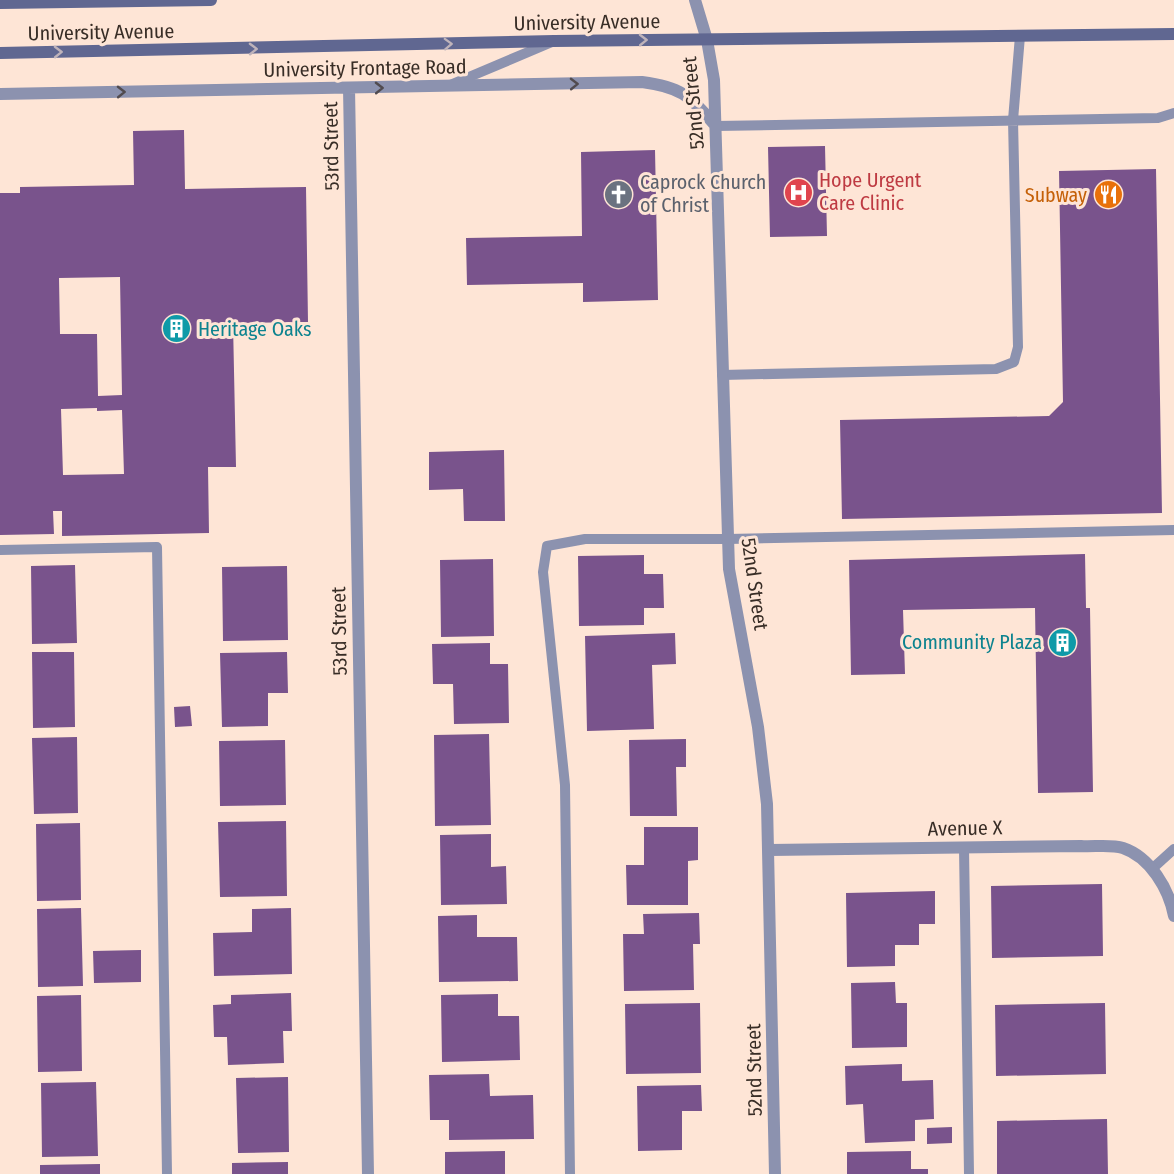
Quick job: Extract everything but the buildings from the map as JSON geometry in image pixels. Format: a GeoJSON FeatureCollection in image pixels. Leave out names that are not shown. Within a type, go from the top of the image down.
{"type":"FeatureCollection","features":[{"type":"Feature","properties":{"kind":"main road","name":"University Avenue"},"geometry":{"type":"LineString","coordinates":[[0,3],[211,0]]}},
{"type":"Feature","properties":{"kind":"main road","name":"University Avenue"},"geometry":{"type":"LineString","coordinates":[[0,53],[554,41],[1174,34]]}},
{"type":"Feature","properties":{"kind":"street","name":"52nd Street"},"geometry":{"type":"LineString","coordinates":[[695,0],[707,40],[714,80],[729,569],[758,727],[770,850],[775,1174]]}},
{"type":"Feature","properties":{"kind":"street","name":"University Frontage Road"},"geometry":{"type":"LineString","coordinates":[[0,94],[642,82],[669,86],[690,98],[716,126]]}},
{"type":"Feature","properties":{"kind":"street","name":"53rd Street"},"geometry":{"type":"LineString","coordinates":[[349,88],[368,1174]]}},
{"type":"Feature","properties":{"kind":"street","name":"Avenue X"},"geometry":{"type":"LineString","coordinates":[[770,850],[1123,848],[1153,868]]}},
{"type":"Feature","properties":{"kind":"street"},"geometry":{"type":"LineString","coordinates":[[1153,868],[1172,904],[1174,915]]}},
{"type":"Feature","properties":{"kind":"lane"},"geometry":{"type":"LineString","coordinates":[[722,375],[996,369],[1014,362],[1018,347],[1013,120],[1020,36]]}},
{"type":"Feature","properties":{"kind":"lane"},"geometry":{"type":"LineString","coordinates":[[447,86],[554,41]]}},
{"type":"Feature","properties":{"kind":"lane"},"geometry":{"type":"LineString","coordinates":[[716,126],[1158,118],[1174,113]]}},
{"type":"Feature","properties":{"kind":"lane"},"geometry":{"type":"LineString","coordinates":[[570,1174],[565,785],[543,572],[547,546],[585,539],[728,539],[1174,530]]}},
{"type":"Feature","properties":{"kind":"lane"},"geometry":{"type":"LineString","coordinates":[[0,550],[157,547],[166,1174]]}},
{"type":"Feature","properties":{"kind":"lane"},"geometry":{"type":"LineString","coordinates":[[964,848],[969,1174]]}},
{"type":"Feature","properties":{"kind":"lane"},"geometry":{"type":"LineString","coordinates":[[1153,868],[1174,849]]}},
{"type":"Feature","properties":{"kind":"place","name":"Hope Urgent Care Clinic"},"geometry":{"type":"Point","coordinates":[798,192]}},
{"type":"Feature","properties":{"kind":"place","name":"Caprock Church of Christ"},"geometry":{"type":"Point","coordinates":[619,194]}},
{"type":"Feature","properties":{"kind":"place","name":"Subway"},"geometry":{"type":"Point","coordinates":[1108,195]}},
{"type":"Feature","properties":{"kind":"place","name":"Heritage Oaks"},"geometry":{"type":"Point","coordinates":[177,329]}},
{"type":"Feature","properties":{"kind":"place","name":"Community Plaza"},"geometry":{"type":"Point","coordinates":[1063,642]}}]}
